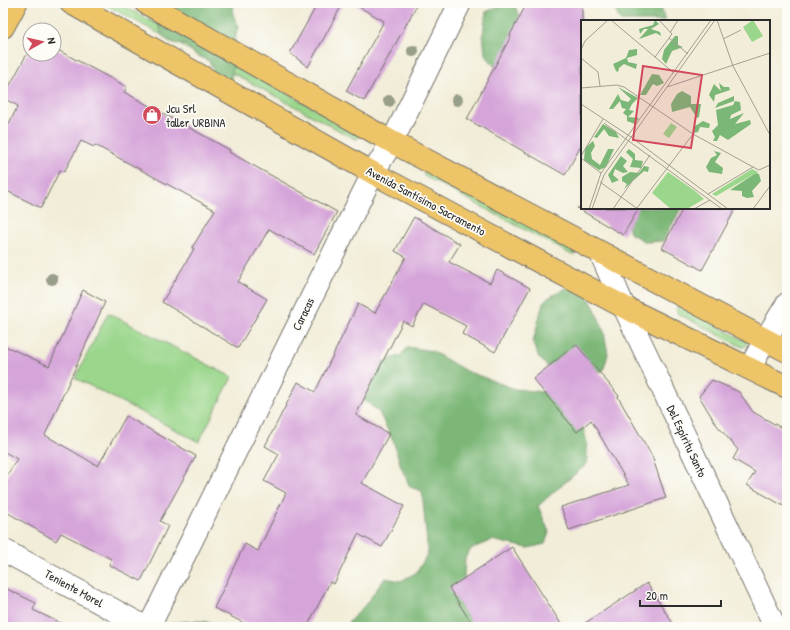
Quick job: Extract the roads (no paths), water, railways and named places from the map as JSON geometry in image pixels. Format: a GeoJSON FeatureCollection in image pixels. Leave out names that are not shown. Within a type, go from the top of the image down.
{"type":"FeatureCollection","features":[{"type":"Feature","properties":{"kind":"main road"},"geometry":{"type":"LineString","coordinates":[[3,27],[16,3]]}},
{"type":"Feature","properties":{"kind":"main road","name":"Avenida Santísimo Sacramento"},"geometry":{"type":"LineString","coordinates":[[71,3],[373,173],[624,307],[787,387]]}},
{"type":"Feature","properties":{"kind":"main road"},"geometry":{"type":"LineString","coordinates":[[146,3],[392,142],[601,254],[787,351]]}},
{"type":"Feature","properties":{"kind":"street","name":"Caracas"},"geometry":{"type":"LineString","coordinates":[[149,627],[373,173],[392,142],[460,3]]}},
{"type":"Feature","properties":{"kind":"street","name":"Del Espíritu Santo"},"geometry":{"type":"LineString","coordinates":[[601,254],[624,307],[775,627]]}},
{"type":"Feature","properties":{"kind":"street"},"geometry":{"type":"LineString","coordinates":[[750,368],[787,304]]}},
{"type":"Feature","properties":{"kind":"street","name":"Teniente Morel"},"geometry":{"type":"LineString","coordinates":[[3,550],[145,627]]}},
{"type":"Feature","properties":{"kind":"place","name":"Jcu Srl taller URBINA"},"geometry":{"type":"Point","coordinates":[152,115]}}]}
